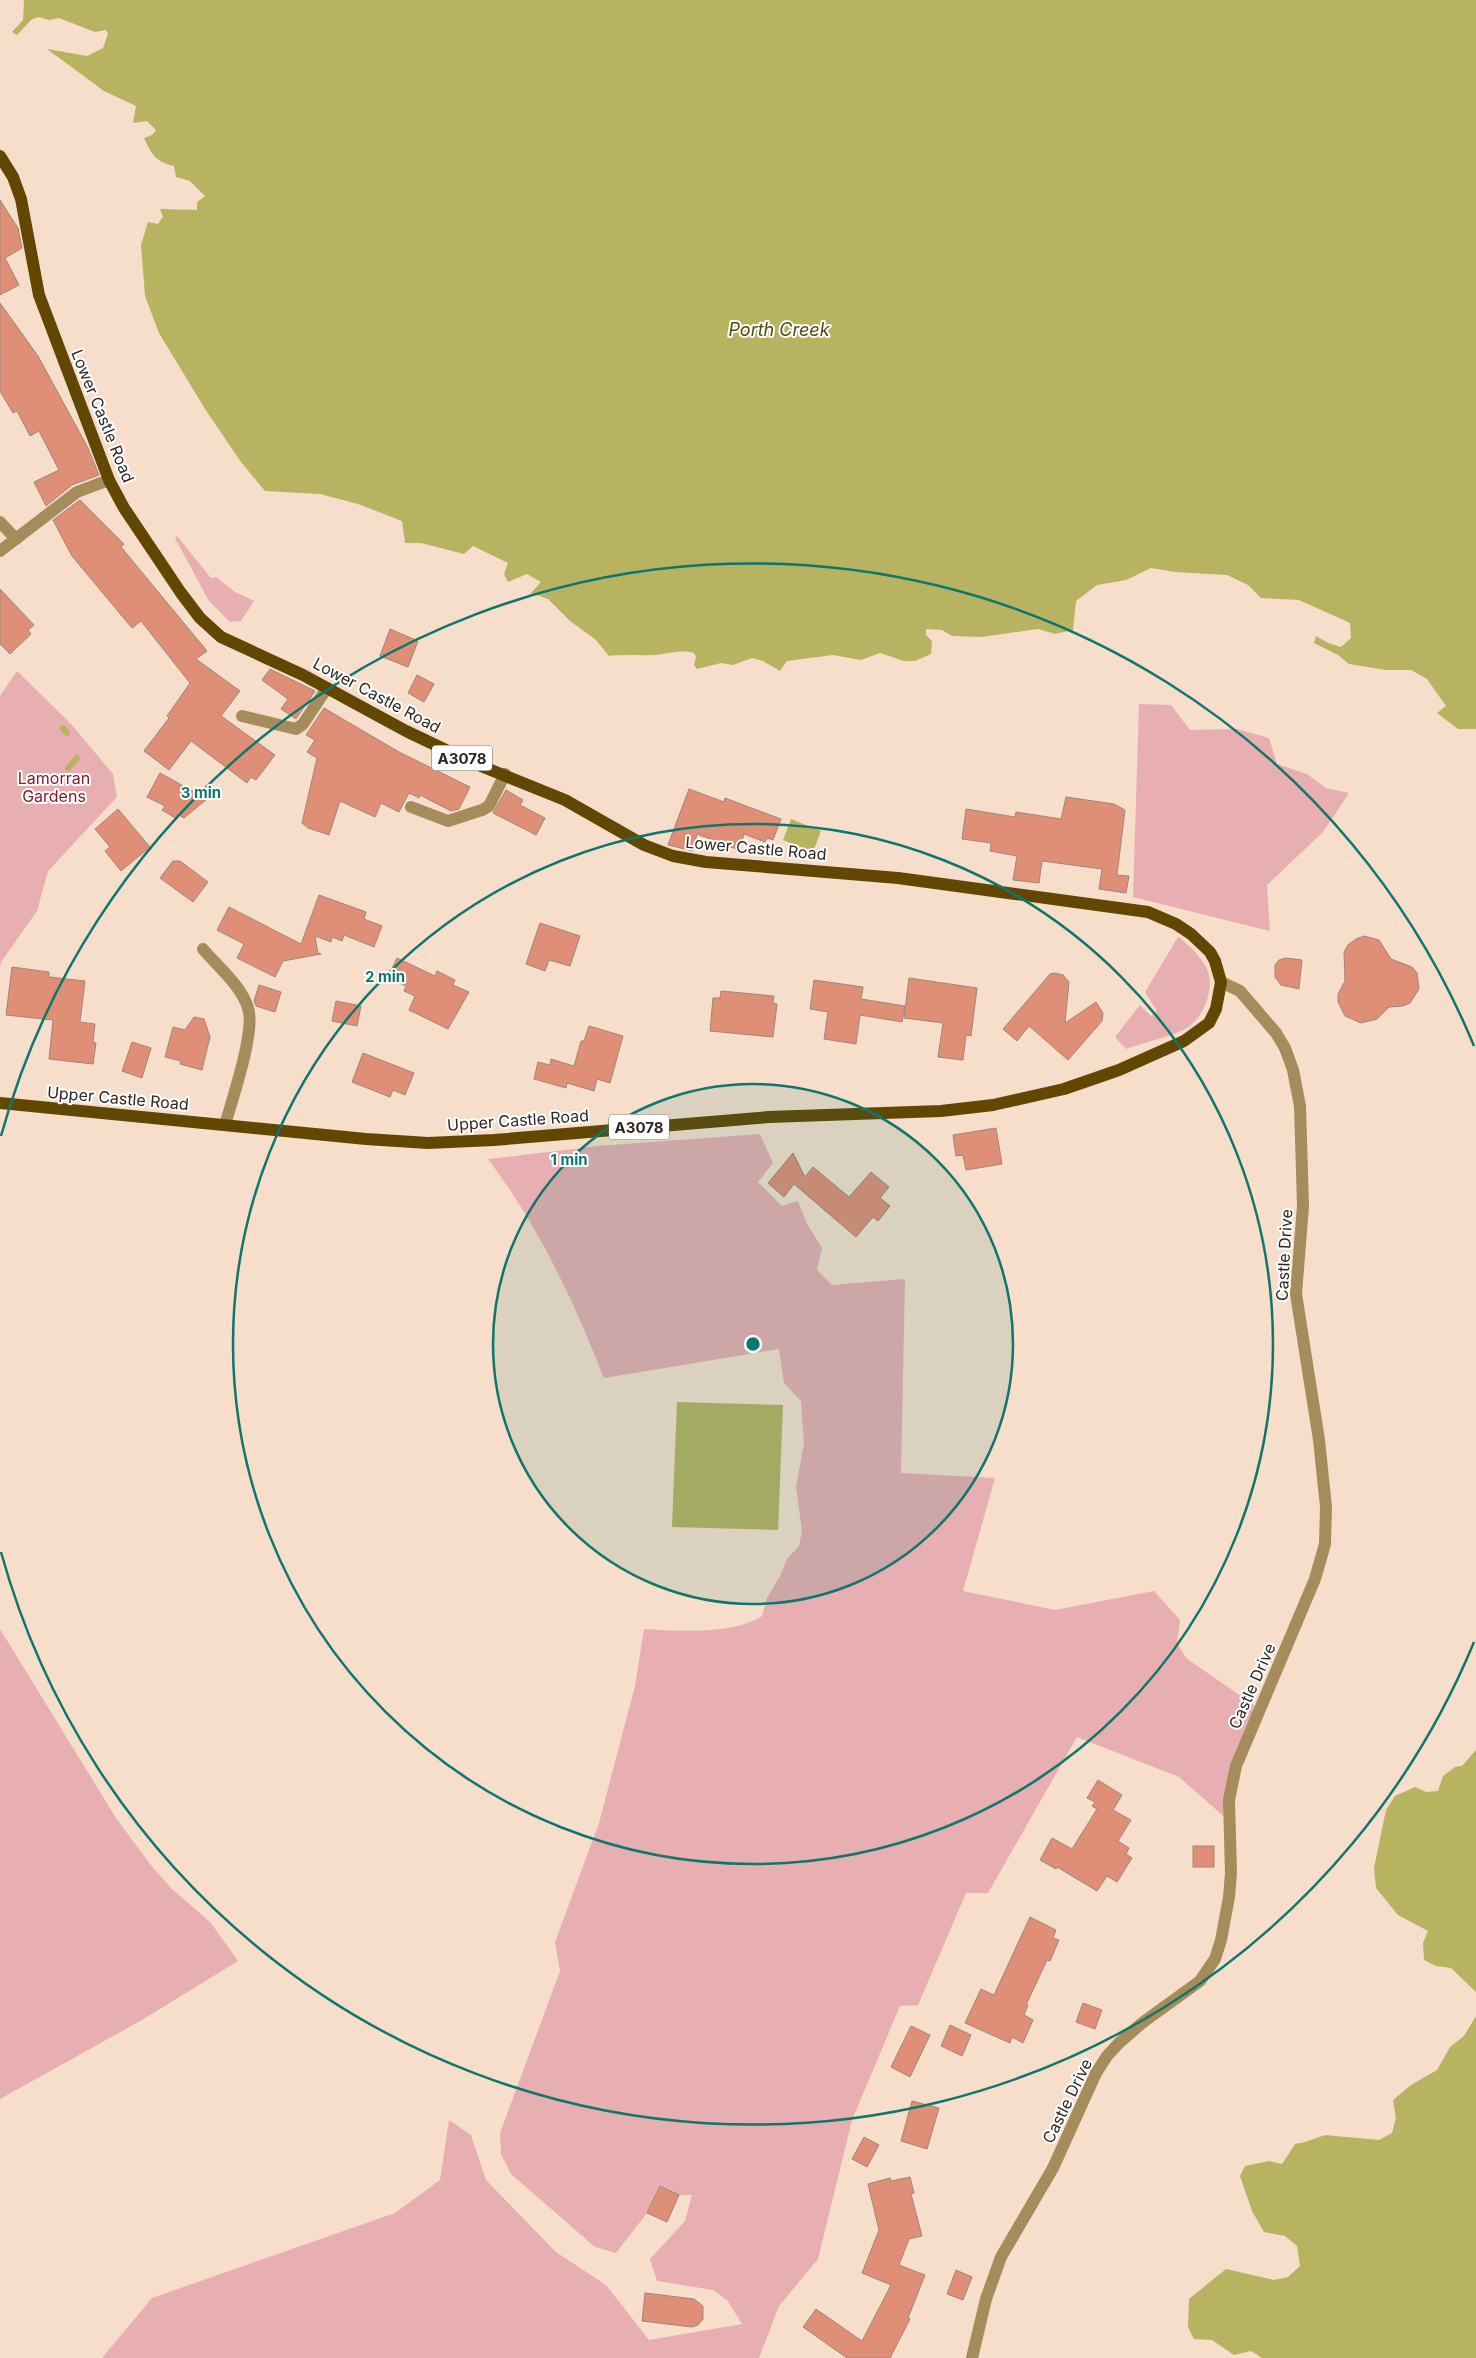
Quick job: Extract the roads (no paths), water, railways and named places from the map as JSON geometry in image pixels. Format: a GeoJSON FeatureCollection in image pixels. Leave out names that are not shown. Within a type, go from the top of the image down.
{"type":"FeatureCollection","features":[{"type":"Feature","properties":{"kind":"main road","name":"Lower Castle Road"},"geometry":{"type":"LineString","coordinates":[[0,156],[13,177],[21,199],[39,295],[109,480],[145,540],[181,593],[208,626],[221,637],[303,674],[406,732],[565,800],[644,845],[688,860],[898,878],[1148,912],[1176,924],[1191,934],[1210,952],[1220,977]]}},
{"type":"Feature","properties":{"kind":"main road","name":"Upper Castle Road"},"geometry":{"type":"LineString","coordinates":[[0,1103],[398,1142],[444,1142],[769,1117],[932,1112],[975,1108],[1031,1098],[1080,1084],[1120,1070],[1184,1041],[1209,1023],[1216,1009],[1220,977]]}},
{"type":"Feature","properties":{"kind":"street"},"geometry":{"type":"LineString","coordinates":[[0,551],[77,492],[109,480]]}},
{"type":"Feature","properties":{"kind":"street"},"geometry":{"type":"LineString","coordinates":[[0,522],[16,539]]}},
{"type":"Feature","properties":{"kind":"street"},"geometry":{"type":"LineString","coordinates":[[242,716],[296,729],[303,724],[327,688]]}},
{"type":"Feature","properties":{"kind":"street"},"geometry":{"type":"LineString","coordinates":[[411,806],[448,821],[482,810],[490,806],[505,774]]}},
{"type":"Feature","properties":{"kind":"street"},"geometry":{"type":"LineString","coordinates":[[203,949],[241,993],[250,1016],[242,1061],[226,1125]]}},
{"type":"Feature","properties":{"kind":"street","name":"Castle Drive"},"geometry":{"type":"LineString","coordinates":[[972,2358],[986,2299],[1001,2257],[1052,2168],[1096,2073],[1119,2043],[1142,2023],[1200,1981],[1215,1959],[1221,1940],[1229,1897],[1231,1873],[1229,1800],[1236,1766],[1315,1579],[1325,1544],[1326,1508],[1319,1440],[1296,1294],[1303,1206],[1300,1106],[1285,1048],[1276,1033],[1240,991],[1220,977]]}},
{"type":"Feature","properties":{"kind":"water","name":"Porth Creek"},"geometry":{"type":"Polygon","coordinates":[[[24,0],[1476,0],[1476,729],[1458,729],[1437,713],[1446,706],[1427,679],[1411,670],[1386,670],[1349,664],[1338,655],[1314,643],[1316,636],[1328,643],[1341,647],[1351,638],[1350,623],[1299,600],[1261,598],[1248,585],[1227,575],[1175,572],[1151,568],[1126,580],[1097,585],[1076,601],[1073,630],[1055,634],[1038,629],[982,637],[952,636],[942,630],[926,629],[926,635],[932,641],[931,654],[915,661],[904,661],[880,653],[861,660],[833,655],[787,661],[780,671],[763,661],[752,658],[733,665],[721,663],[697,669],[694,665],[696,657],[694,653],[689,652],[609,656],[596,640],[570,621],[548,599],[531,593],[541,582],[527,574],[508,582],[504,574],[508,563],[473,546],[464,554],[421,543],[405,543],[402,521],[358,504],[320,494],[265,491],[241,462],[205,409],[159,333],[145,296],[141,245],[148,222],[158,224],[163,217],[160,209],[197,210],[197,202],[205,196],[190,181],[176,177],[174,166],[155,157],[144,138],[152,135],[156,130],[147,121],[133,123],[136,106],[104,91],[47,49],[87,56],[103,48],[108,34],[106,30],[95,32],[59,18],[49,20],[38,17],[31,20],[17,35],[12,32],[23,20],[24,0]]]}},
{"type":"Feature","properties":{"kind":"water"},"geometry":{"type":"Polygon","coordinates":[[[791,819],[821,831],[813,852],[783,840],[791,819]]]}},
{"type":"Feature","properties":{"kind":"water"},"geometry":{"type":"Polygon","coordinates":[[[677,1402],[783,1405],[778,1530],[672,1527],[677,1402]]]}},
{"type":"Feature","properties":{"kind":"water"},"geometry":{"type":"Polygon","coordinates":[[[1476,1750],[1476,1992],[1451,1968],[1436,1966],[1424,1960],[1423,1943],[1428,1931],[1398,1915],[1376,1888],[1374,1868],[1386,1810],[1395,1796],[1415,1787],[1426,1792],[1438,1791],[1443,1776],[1455,1767],[1462,1766],[1476,1750]]]}},
{"type":"Feature","properties":{"kind":"water"},"geometry":{"type":"Polygon","coordinates":[[[1476,2016],[1476,2358],[1262,2358],[1251,2351],[1234,2355],[1212,2340],[1194,2339],[1188,2327],[1189,2299],[1226,2269],[1274,2280],[1288,2277],[1300,2266],[1297,2246],[1285,2236],[1264,2232],[1252,2211],[1240,2176],[1245,2166],[1269,2161],[1282,2164],[1295,2144],[1325,2135],[1379,2140],[1392,2133],[1396,2118],[1393,2100],[1411,2085],[1437,2070],[1450,2047],[1464,2036],[1476,2016]]]}},
{"type":"Feature","properties":{"kind":"waterway"},"geometry":{"type":"LineString","coordinates":[[63,728],[67,733]]}},
{"type":"Feature","properties":{"kind":"waterway"},"geometry":{"type":"LineString","coordinates":[[68,768],[77,758]]}},
{"type":"Feature","properties":{"kind":"park label","name":"Lamorran Gardens"},"geometry":{"type":"Point","coordinates":[54,787]}}]}
